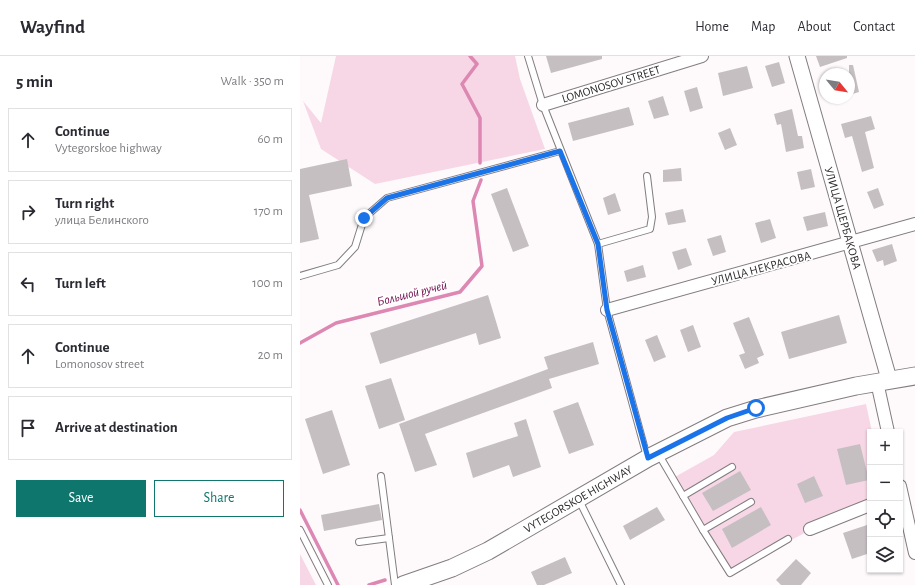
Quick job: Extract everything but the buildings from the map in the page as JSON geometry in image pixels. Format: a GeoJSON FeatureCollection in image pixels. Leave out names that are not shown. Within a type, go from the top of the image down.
{"type":"FeatureCollection","features":[{"type":"Feature","properties":{"kind":"main road","name":"VYTEGORSKOE HIGHWAY"},"geometry":{"type":"LineString","coordinates":[[403,585],[452,568],[488,551],[579,500],[653,456],[727,418],[756,408],[883,381],[915,376]]}},
{"type":"Feature","properties":{"kind":"street","name":"LOMONOSOV STREET"},"geometry":{"type":"LineString","coordinates":[[543,106],[702,56]]}},
{"type":"Feature","properties":{"kind":"street","name":"УЛИЦА ЩЕРБАКОВА"},"geometry":{"type":"LineString","coordinates":[[797,56],[850,244],[883,381],[888,429]]}},
{"type":"Feature","properties":{"kind":"street","name":"УЛИЦА НЕКРАСОВА"},"geometry":{"type":"LineString","coordinates":[[607,310],[850,244],[915,224]]}},
{"type":"Feature","properties":{"kind":"street"},"geometry":{"type":"LineString","coordinates":[[903,501],[915,553]]}},
{"type":"Feature","properties":{"kind":"street"},"geometry":{"type":"LineString","coordinates":[[810,529],[867,506]]}},
{"type":"Feature","properties":{"kind":"lane"},"geometry":{"type":"LineString","coordinates":[[528,56],[543,106],[598,244],[607,310],[653,456],[683,496],[730,573],[788,539]]}},
{"type":"Feature","properties":{"kind":"lane"},"geometry":{"type":"LineString","coordinates":[[300,276],[338,265],[355,247],[364,218],[387,198],[560,151]]}},
{"type":"Feature","properties":{"kind":"lane"},"geometry":{"type":"LineString","coordinates":[[598,244],[650,229],[652,217],[647,176]]}},
{"type":"Feature","properties":{"kind":"lane"},"geometry":{"type":"LineString","coordinates":[[683,496],[732,467]]}},
{"type":"Feature","properties":{"kind":"lane"},"geometry":{"type":"LineString","coordinates":[[381,476],[395,585]]}},
{"type":"Feature","properties":{"kind":"lane"},"geometry":{"type":"LineString","coordinates":[[579,500],[620,585]]}},
{"type":"Feature","properties":{"kind":"lane"},"geometry":{"type":"LineString","coordinates":[[703,530],[751,502]]}},
{"type":"Feature","properties":{"kind":"lane"},"geometry":{"type":"LineString","coordinates":[[300,530],[328,585]]}},
{"type":"Feature","properties":{"kind":"lane"},"geometry":{"type":"LineString","coordinates":[[360,542],[389,538]]}},
{"type":"Feature","properties":{"kind":"shaded area"},"geometry":{"type":"Polygon","coordinates":[[[336,56],[515,56],[520,79],[545,149],[375,184],[321,149],[303,101],[321,123],[336,56]]]}},
{"type":"Feature","properties":{"kind":"shaded area"},"geometry":{"type":"Polygon","coordinates":[[[866,404],[871,429],[867,429],[867,500],[730,573],[673,478],[714,455],[734,432],[866,404]]]}},
{"type":"Feature","properties":{"kind":"shaded area"},"geometry":{"type":"Polygon","coordinates":[[[300,554],[316,585],[300,585],[300,554]]]}},
{"type":"Feature","properties":{"kind":"waterway","name":"Большой ручей"},"geometry":{"type":"LineString","coordinates":[[470,56],[477,64],[462,84],[480,118],[480,163]]}},
{"type":"Feature","properties":{"kind":"waterway","name":"Большой ручей"},"geometry":{"type":"LineString","coordinates":[[300,343],[336,323],[460,292],[482,266],[473,201],[481,180]]}},
{"type":"Feature","properties":{"kind":"waterway","name":"Большой ручей"},"geometry":{"type":"LineString","coordinates":[[300,510],[338,585]]}},
{"type":"Feature","properties":{"kind":"waterway","name":"Большой ручей"},"geometry":{"type":"LineString","coordinates":[[369,585],[385,580]]}},
{"type":"Feature","properties":{"kind":"route"},"geometry":{"type":"LineString","coordinates":[[364,218],[387,198],[560,151],[598,244],[607,310],[648,458],[727,418],[756,408]]}}]}
